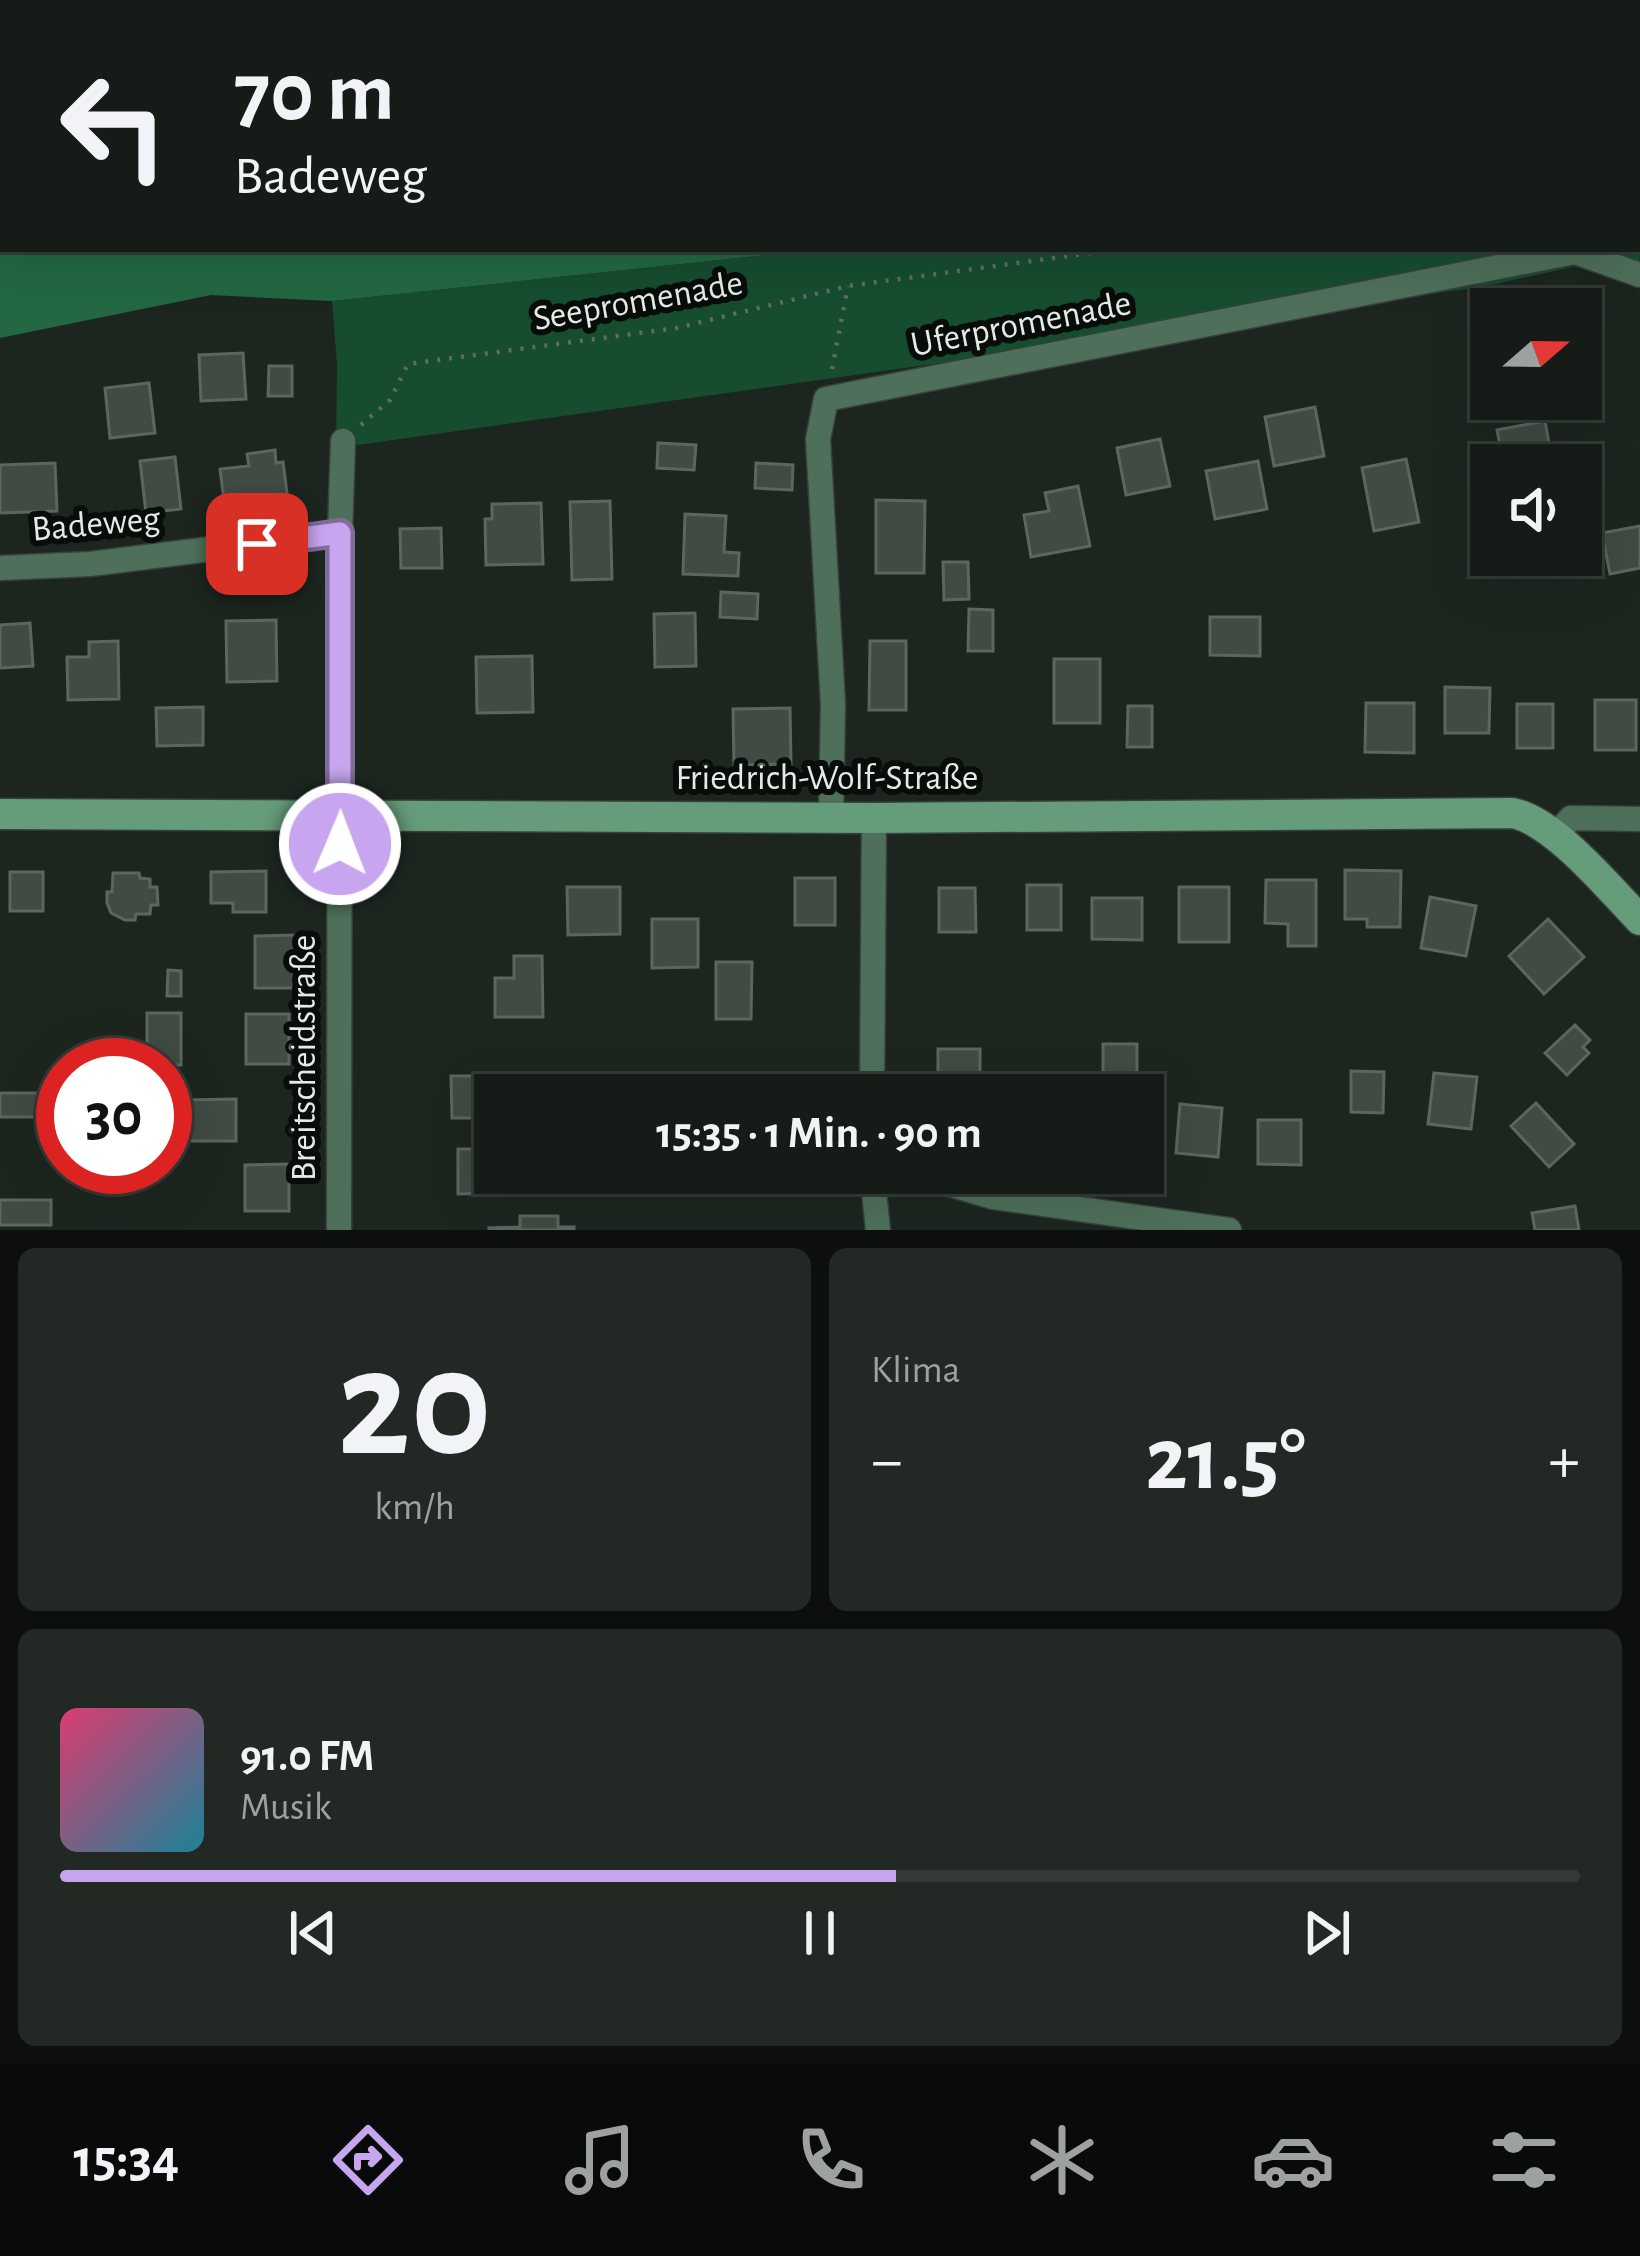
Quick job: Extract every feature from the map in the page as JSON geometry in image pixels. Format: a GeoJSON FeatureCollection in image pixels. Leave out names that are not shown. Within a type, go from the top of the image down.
{"type":"FeatureCollection","features":[{"type":"Feature","properties":{"kind":"street","name":"Uferpromenade"},"geometry":{"type":"LineString","coordinates":[[826,399],[1575,252],[1640,275]]}},
{"type":"Feature","properties":{"kind":"street"},"geometry":{"type":"LineString","coordinates":[[826,399],[818,439],[833,704],[832,818]]}},
{"type":"Feature","properties":{"kind":"street"},"geometry":{"type":"LineString","coordinates":[[342,814],[343,441]]}},
{"type":"Feature","properties":{"kind":"street","name":"Badeweg"},"geometry":{"type":"LineString","coordinates":[[0,568],[90,564],[340,533]]}},
{"type":"Feature","properties":{"kind":"street","name":"Friedrich-Wolf-Straße"},"geometry":{"type":"LineString","coordinates":[[0,814],[874,818],[1511,813],[1535,820],[1556,835]]}},
{"type":"Feature","properties":{"kind":"street","name":"Breitscheidstraße"},"geometry":{"type":"LineString","coordinates":[[339,1230],[342,814]]}},
{"type":"Feature","properties":{"kind":"street"},"geometry":{"type":"LineString","coordinates":[[872,1074],[874,818]]}},
{"type":"Feature","properties":{"kind":"street"},"geometry":{"type":"LineString","coordinates":[[1640,819],[1571,818],[1556,835],[1640,920]]}},
{"type":"Feature","properties":{"kind":"street"},"geometry":{"type":"LineString","coordinates":[[874,1194],[878,1230]]}},
{"type":"Feature","properties":{"kind":"street"},"geometry":{"type":"LineString","coordinates":[[983,1194],[1229,1230]]}},
{"type":"Feature","properties":{"kind":"path","name":"Seepromenade"},"geometry":{"type":"LineString","coordinates":[[343,441],[390,400],[408,364],[677,328],[848,286],[1098,252]]}},
{"type":"Feature","properties":{"kind":"path"},"geometry":{"type":"LineString","coordinates":[[826,399],[848,286]]}},
{"type":"Feature","properties":{"kind":"shaded area"},"geometry":{"type":"Polygon","coordinates":[[[0,252],[795,252],[332,301],[211,295],[0,338],[0,252]]]}},
{"type":"Feature","properties":{"kind":"shaded area"},"geometry":{"type":"Polygon","coordinates":[[[795,252],[1640,252],[1640,285],[1577,266],[1487,286],[336,448],[332,301],[795,252]]]}},
{"type":"Feature","properties":{"kind":"building"},"geometry":{"type":"Polygon","coordinates":[[[243,353],[246,399],[201,401],[199,355],[243,353]]]}},
{"type":"Feature","properties":{"kind":"building"},"geometry":{"type":"Polygon","coordinates":[[[269,366],[292,366],[292,396],[268,396],[269,366]]]}},
{"type":"Feature","properties":{"kind":"building"},"geometry":{"type":"Polygon","coordinates":[[[149,383],[155,433],[110,438],[105,388],[149,383]]]}},
{"type":"Feature","properties":{"kind":"building"},"geometry":{"type":"Polygon","coordinates":[[[1315,407],[1324,456],[1274,466],[1265,417],[1315,407]]]}},
{"type":"Feature","properties":{"kind":"building"},"geometry":{"type":"Polygon","coordinates":[[[1545,421],[1549,444],[1500,444],[1497,430],[1545,421]]]}},
{"type":"Feature","properties":{"kind":"building"},"geometry":{"type":"Polygon","coordinates":[[[1160,439],[1170,486],[1126,495],[1117,448],[1160,439]]]}},
{"type":"Feature","properties":{"kind":"building"},"geometry":{"type":"Polygon","coordinates":[[[658,443],[696,445],[694,470],[657,468],[658,443]]]}},
{"type":"Feature","properties":{"kind":"building"},"geometry":{"type":"Polygon","coordinates":[[[275,450],[276,463],[283,462],[288,501],[225,508],[220,469],[249,466],[247,454],[275,450]]]}},
{"type":"Feature","properties":{"kind":"building"},"geometry":{"type":"Polygon","coordinates":[[[175,457],[181,509],[146,513],[140,461],[175,457]]]}},
{"type":"Feature","properties":{"kind":"building"},"geometry":{"type":"Polygon","coordinates":[[[1406,459],[1419,522],[1374,531],[1362,468],[1406,459]]]}},
{"type":"Feature","properties":{"kind":"building"},"geometry":{"type":"Polygon","coordinates":[[[1258,461],[1267,509],[1215,519],[1206,471],[1258,461]]]}},
{"type":"Feature","properties":{"kind":"building"},"geometry":{"type":"Polygon","coordinates":[[[55,463],[57,511],[0,513],[0,465],[55,463]]]}},
{"type":"Feature","properties":{"kind":"building"},"geometry":{"type":"Polygon","coordinates":[[[756,463],[793,465],[792,490],[755,488],[756,463]]]}},
{"type":"Feature","properties":{"kind":"building"},"geometry":{"type":"Polygon","coordinates":[[[1078,486],[1090,546],[1031,557],[1024,515],[1049,511],[1045,493],[1078,486]]]}},
{"type":"Feature","properties":{"kind":"building"},"geometry":{"type":"Polygon","coordinates":[[[876,500],[925,501],[924,573],[876,573],[876,500]]]}},
{"type":"Feature","properties":{"kind":"building"},"geometry":{"type":"Polygon","coordinates":[[[610,501],[612,579],[572,580],[570,502],[610,501]]]}},
{"type":"Feature","properties":{"kind":"building"},"geometry":{"type":"Polygon","coordinates":[[[541,503],[543,564],[486,565],[485,519],[492,519],[492,504],[541,503]]]}},
{"type":"Feature","properties":{"kind":"building"},"geometry":{"type":"Polygon","coordinates":[[[685,514],[726,516],[724,552],[739,553],[738,576],[683,574],[685,514]]]}},
{"type":"Feature","properties":{"kind":"building"},"geometry":{"type":"Polygon","coordinates":[[[1640,526],[1640,568],[1610,574],[1602,533],[1640,526]]]}},
{"type":"Feature","properties":{"kind":"building"},"geometry":{"type":"Polygon","coordinates":[[[441,528],[442,568],[401,568],[400,529],[441,528]]]}},
{"type":"Feature","properties":{"kind":"building"},"geometry":{"type":"Polygon","coordinates":[[[943,562],[968,562],[969,599],[944,600],[943,562]]]}},
{"type":"Feature","properties":{"kind":"building"},"geometry":{"type":"Polygon","coordinates":[[[721,592],[758,594],[757,619],[720,617],[721,592]]]}},
{"type":"Feature","properties":{"kind":"building"},"geometry":{"type":"Polygon","coordinates":[[[969,609],[993,610],[993,651],[968,651],[969,609]]]}},
{"type":"Feature","properties":{"kind":"building"},"geometry":{"type":"Polygon","coordinates":[[[695,613],[696,666],[655,667],[654,614],[695,613]]]}},
{"type":"Feature","properties":{"kind":"building"},"geometry":{"type":"Polygon","coordinates":[[[1210,617],[1260,617],[1260,656],[1210,655],[1210,617]]]}},
{"type":"Feature","properties":{"kind":"building"},"geometry":{"type":"Polygon","coordinates":[[[276,620],[277,681],[227,682],[226,621],[276,620]]]}},
{"type":"Feature","properties":{"kind":"building"},"geometry":{"type":"Polygon","coordinates":[[[30,623],[33,666],[0,668],[0,625],[30,623]]]}},
{"type":"Feature","properties":{"kind":"building"},"geometry":{"type":"Polygon","coordinates":[[[118,641],[119,699],[68,700],[67,657],[89,657],[89,642],[118,641]]]}},
{"type":"Feature","properties":{"kind":"building"},"geometry":{"type":"Polygon","coordinates":[[[870,641],[906,641],[906,710],[869,710],[870,641]]]}},
{"type":"Feature","properties":{"kind":"building"},"geometry":{"type":"Polygon","coordinates":[[[532,656],[533,712],[477,713],[476,657],[532,656]]]}},
{"type":"Feature","properties":{"kind":"building"},"geometry":{"type":"Polygon","coordinates":[[[1054,659],[1100,659],[1100,723],[1054,723],[1054,659]]]}},
{"type":"Feature","properties":{"kind":"building"},"geometry":{"type":"Polygon","coordinates":[[[1445,687],[1490,688],[1489,733],[1445,733],[1445,687]]]}},
{"type":"Feature","properties":{"kind":"building"},"geometry":{"type":"Polygon","coordinates":[[[1595,700],[1636,700],[1636,750],[1595,750],[1595,700]]]}},
{"type":"Feature","properties":{"kind":"building"},"geometry":{"type":"Polygon","coordinates":[[[1366,703],[1414,703],[1414,753],[1365,752],[1366,703]]]}},
{"type":"Feature","properties":{"kind":"building"},"geometry":{"type":"Polygon","coordinates":[[[1517,704],[1553,704],[1553,748],[1517,748],[1517,704]]]}},
{"type":"Feature","properties":{"kind":"building"},"geometry":{"type":"Polygon","coordinates":[[[1128,706],[1152,706],[1152,747],[1127,747],[1128,706]]]}},
{"type":"Feature","properties":{"kind":"building"},"geometry":{"type":"Polygon","coordinates":[[[203,707],[203,745],[157,746],[156,708],[203,707]]]}},
{"type":"Feature","properties":{"kind":"building"},"geometry":{"type":"Polygon","coordinates":[[[790,708],[791,764],[734,765],[733,709],[790,708]]]}},
{"type":"Feature","properties":{"kind":"building"},"geometry":{"type":"Polygon","coordinates":[[[1345,870],[1401,871],[1400,927],[1367,927],[1367,919],[1345,919],[1345,870]]]}},
{"type":"Feature","properties":{"kind":"building"},"geometry":{"type":"Polygon","coordinates":[[[266,871],[266,912],[233,912],[233,903],[211,903],[211,872],[266,871]]]}},
{"type":"Feature","properties":{"kind":"building"},"geometry":{"type":"Polygon","coordinates":[[[10,872],[43,872],[43,911],[10,911],[10,872]]]}},
{"type":"Feature","properties":{"kind":"building"},"geometry":{"type":"Polygon","coordinates":[[[113,873],[139,873],[140,878],[150,879],[150,887],[157,887],[158,905],[151,905],[150,914],[125,920],[111,913],[107,892],[112,892],[113,873]]]}},
{"type":"Feature","properties":{"kind":"building"},"geometry":{"type":"Polygon","coordinates":[[[795,878],[835,878],[835,925],[795,925],[795,878]]]}},
{"type":"Feature","properties":{"kind":"building"},"geometry":{"type":"Polygon","coordinates":[[[1266,880],[1316,880],[1316,946],[1288,946],[1288,924],[1265,923],[1266,880]]]}},
{"type":"Feature","properties":{"kind":"building"},"geometry":{"type":"Polygon","coordinates":[[[1027,885],[1061,885],[1061,930],[1027,930],[1027,885]]]}},
{"type":"Feature","properties":{"kind":"building"},"geometry":{"type":"Polygon","coordinates":[[[567,887],[620,887],[620,934],[568,935],[567,887]]]}},
{"type":"Feature","properties":{"kind":"building"},"geometry":{"type":"Polygon","coordinates":[[[1179,887],[1229,887],[1229,942],[1179,942],[1179,887]]]}},
{"type":"Feature","properties":{"kind":"building"},"geometry":{"type":"Polygon","coordinates":[[[939,888],[975,888],[976,932],[939,932],[939,888]]]}},
{"type":"Feature","properties":{"kind":"building"},"geometry":{"type":"Polygon","coordinates":[[[1430,897],[1476,906],[1466,956],[1421,948],[1430,897]]]}},
{"type":"Feature","properties":{"kind":"building"},"geometry":{"type":"Polygon","coordinates":[[[1092,898],[1142,898],[1142,940],[1092,939],[1092,898]]]}},
{"type":"Feature","properties":{"kind":"building"},"geometry":{"type":"Polygon","coordinates":[[[652,919],[698,919],[698,967],[652,968],[652,919]]]}},
{"type":"Feature","properties":{"kind":"building"},"geometry":{"type":"Polygon","coordinates":[[[1548,919],[1584,957],[1544,994],[1509,956],[1548,919]]]}},
{"type":"Feature","properties":{"kind":"building"},"geometry":{"type":"Polygon","coordinates":[[[297,935],[297,988],[255,988],[255,936],[297,935]]]}},
{"type":"Feature","properties":{"kind":"building"},"geometry":{"type":"Polygon","coordinates":[[[514,956],[542,956],[543,1017],[495,1017],[495,978],[514,978],[514,956]]]}},
{"type":"Feature","properties":{"kind":"building"},"geometry":{"type":"Polygon","coordinates":[[[716,962],[752,962],[751,1019],[716,1019],[716,962]]]}},
{"type":"Feature","properties":{"kind":"building"},"geometry":{"type":"Polygon","coordinates":[[[168,970],[181,971],[181,996],[167,996],[168,970]]]}},
{"type":"Feature","properties":{"kind":"building"},"geometry":{"type":"Polygon","coordinates":[[[147,1013],[181,1013],[181,1038],[147,1038],[147,1013]]]}},
{"type":"Feature","properties":{"kind":"building"},"geometry":{"type":"Polygon","coordinates":[[[246,1014],[289,1014],[289,1064],[246,1064],[246,1014]]]}},
{"type":"Feature","properties":{"kind":"building"},"geometry":{"type":"Polygon","coordinates":[[[1575,1025],[1590,1040],[1583,1047],[1589,1053],[1567,1075],[1545,1053],[1575,1025]]]}},
{"type":"Feature","properties":{"kind":"building"},"geometry":{"type":"Polygon","coordinates":[[[1103,1044],[1137,1044],[1137,1074],[1103,1074],[1103,1044]]]}},
{"type":"Feature","properties":{"kind":"building"},"geometry":{"type":"Polygon","coordinates":[[[938,1049],[980,1049],[980,1074],[938,1074],[938,1049]]]}},
{"type":"Feature","properties":{"kind":"building"},"geometry":{"type":"Polygon","coordinates":[[[1351,1071],[1384,1072],[1383,1113],[1351,1112],[1351,1071]]]}},
{"type":"Feature","properties":{"kind":"building"},"geometry":{"type":"Polygon","coordinates":[[[1434,1073],[1477,1077],[1471,1129],[1428,1124],[1434,1073]]]}},
{"type":"Feature","properties":{"kind":"building"},"geometry":{"type":"Polygon","coordinates":[[[451,1076],[474,1076],[474,1118],[452,1118],[451,1076]]]}},
{"type":"Feature","properties":{"kind":"building"},"geometry":{"type":"Polygon","coordinates":[[[0,1093],[36,1093],[36,1117],[0,1117],[0,1093]]]}},
{"type":"Feature","properties":{"kind":"building"},"geometry":{"type":"Polygon","coordinates":[[[236,1099],[236,1141],[192,1141],[192,1100],[236,1099]]]}},
{"type":"Feature","properties":{"kind":"building"},"geometry":{"type":"Polygon","coordinates":[[[1536,1103],[1574,1144],[1549,1167],[1511,1126],[1536,1103]]]}},
{"type":"Feature","properties":{"kind":"building"},"geometry":{"type":"Polygon","coordinates":[[[1180,1104],[1222,1108],[1218,1157],[1176,1153],[1180,1104]]]}},
{"type":"Feature","properties":{"kind":"building"},"geometry":{"type":"Polygon","coordinates":[[[1258,1120],[1301,1120],[1301,1165],[1258,1164],[1258,1120]]]}},
{"type":"Feature","properties":{"kind":"building"},"geometry":{"type":"Polygon","coordinates":[[[458,1149],[474,1149],[474,1194],[458,1194],[458,1149]]]}},
{"type":"Feature","properties":{"kind":"building"},"geometry":{"type":"Polygon","coordinates":[[[289,1164],[289,1211],[245,1211],[245,1165],[289,1164]]]}},
{"type":"Feature","properties":{"kind":"building"},"geometry":{"type":"Polygon","coordinates":[[[0,1200],[51,1200],[51,1225],[0,1225],[0,1200]]]}},
{"type":"Feature","properties":{"kind":"building"},"geometry":{"type":"Polygon","coordinates":[[[1575,1206],[1579,1230],[1535,1230],[1532,1213],[1575,1206]]]}},
{"type":"Feature","properties":{"kind":"building"},"geometry":{"type":"Polygon","coordinates":[[[520,1216],[558,1216],[558,1227],[574,1230],[489,1230],[520,1227],[520,1216]]]}},
{"type":"Feature","properties":{"kind":"route"},"geometry":{"type":"LineString","coordinates":[[257,544],[340,533],[340,844]]}}]}
